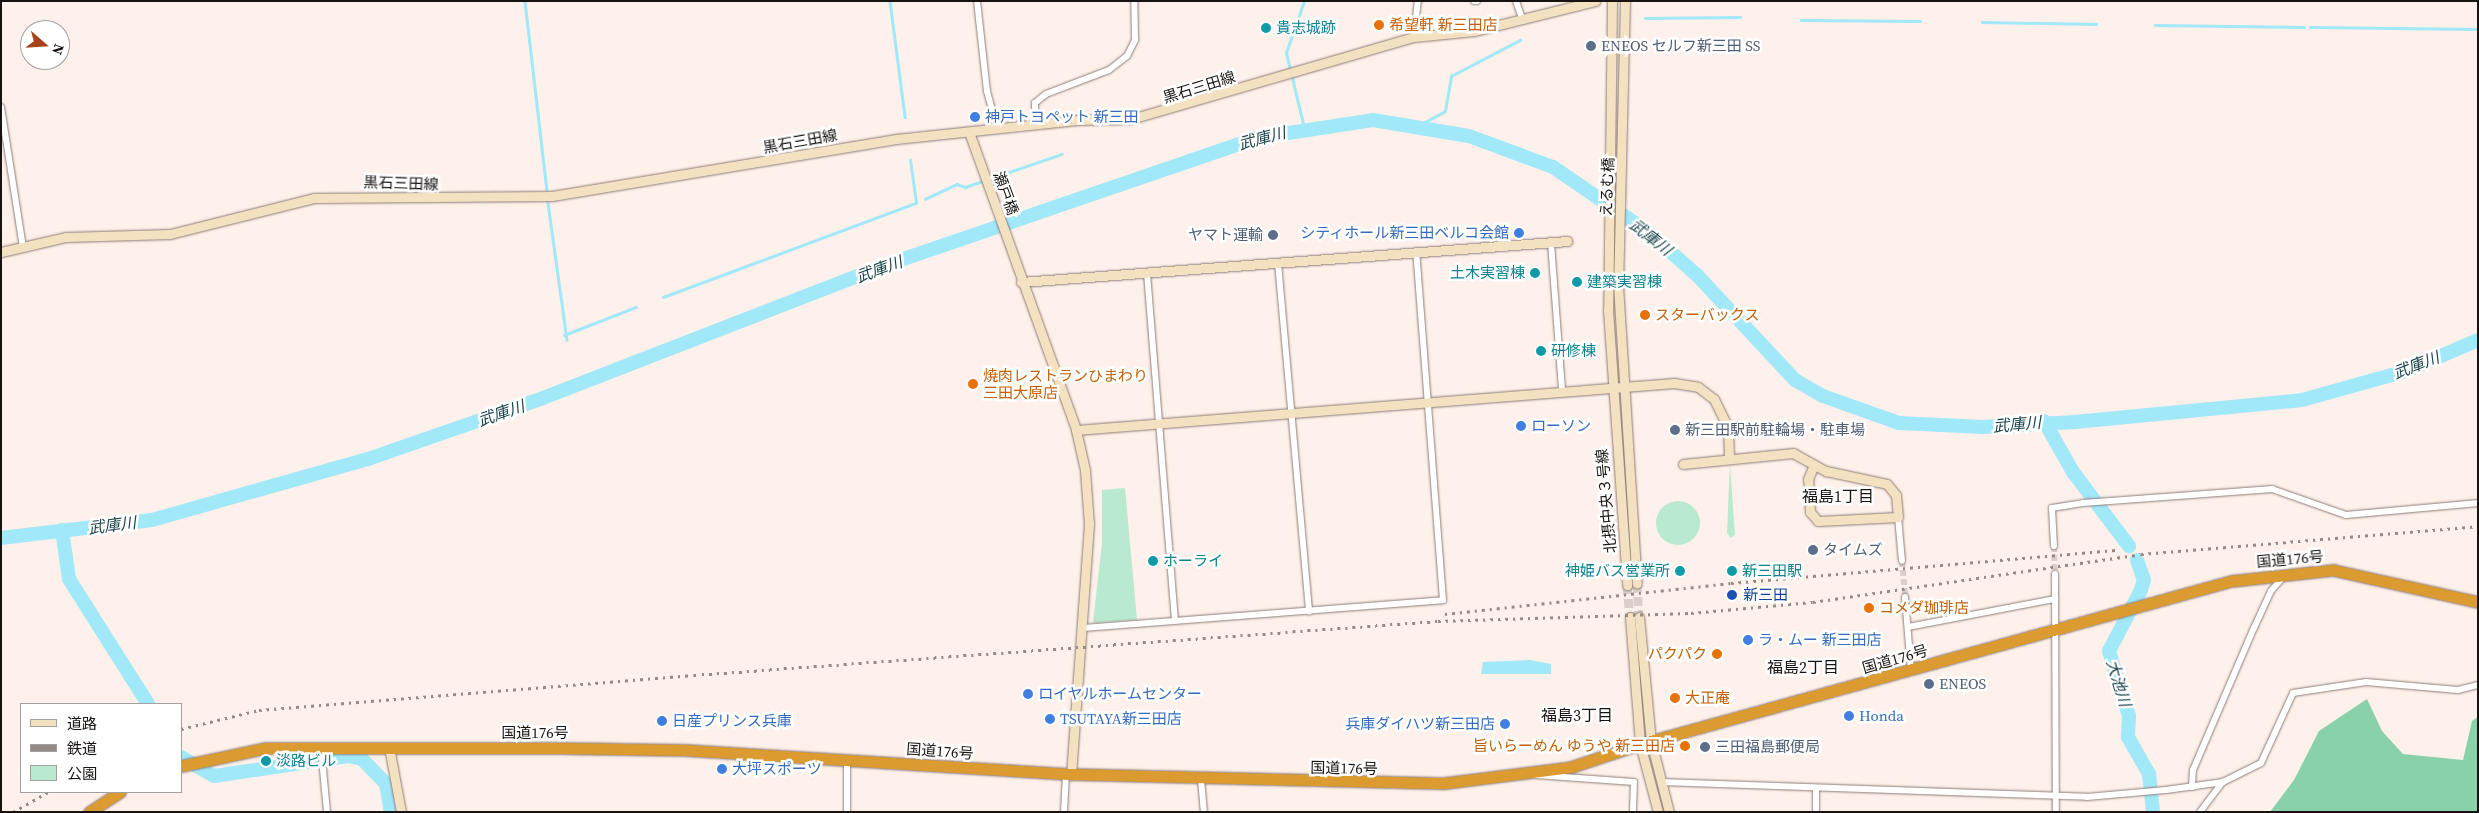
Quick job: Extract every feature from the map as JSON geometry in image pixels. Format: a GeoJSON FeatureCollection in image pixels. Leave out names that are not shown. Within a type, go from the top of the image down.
{"type":"FeatureCollection","features":[{"type":"Feature","properties":{"kind":"highway","name":"国道176号"},"geometry":{"type":"LineString","coordinates":[[186,764],[266,748],[321,753],[389,748],[688,750],[1068,774],[1201,779],[1445,783],[1535,775],[1646,742],[2231,581],[2286,573],[2333,570],[2365,574],[2478,602]]}},
{"type":"Feature","properties":{"kind":"highway"},"geometry":{"type":"LineString","coordinates":[[89,812],[118,793]]}},
{"type":"Feature","properties":{"kind":"street"},"geometry":{"type":"LineString","coordinates":[[977,1],[987,91],[997,129]]}},
{"type":"Feature","properties":{"kind":"street"},"geometry":{"type":"LineString","coordinates":[[1036,125],[1035,103],[1046,94],[1109,70],[1127,56],[1135,40],[1134,1]]}},
{"type":"Feature","properties":{"kind":"street"},"geometry":{"type":"LineString","coordinates":[[1414,37],[1418,1]]}},
{"type":"Feature","properties":{"kind":"street"},"geometry":{"type":"LineString","coordinates":[[1516,1],[1523,21]]}},
{"type":"Feature","properties":{"kind":"street","name":"黒石三田線"},"geometry":{"type":"LineString","coordinates":[[1,252],[66,237],[170,234],[314,198],[552,196],[826,150],[1036,125],[1131,119],[1414,37],[1523,21],[1595,1]]}},
{"type":"Feature","properties":{"kind":"street","name":"えるむ橋"},"geometry":{"type":"LineString","coordinates":[[1609,264],[1612,1]]}},
{"type":"Feature","properties":{"kind":"street","name":"えるむ橋"},"geometry":{"type":"LineString","coordinates":[[1618,273],[1624,102],[1625,1]]}},
{"type":"Feature","properties":{"kind":"street"},"geometry":{"type":"LineString","coordinates":[[1,107],[23,246]]}},
{"type":"Feature","properties":{"kind":"street","name":"瀬戸橋"},"geometry":{"type":"LineString","coordinates":[[970,132],[1021,282],[1076,430],[1089,524],[1082,628],[1068,774]]}},
{"type":"Feature","properties":{"kind":"street"},"geometry":{"type":"LineString","coordinates":[[1021,282],[1551,243],[1567,240]]}},
{"type":"Feature","properties":{"kind":"street"},"geometry":{"type":"LineString","coordinates":[[1551,243],[1562,390]]}},
{"type":"Feature","properties":{"kind":"street"},"geometry":{"type":"LineString","coordinates":[[1082,628],[1309,612],[1443,600],[1416,253]]}},
{"type":"Feature","properties":{"kind":"street"},"geometry":{"type":"LineString","coordinates":[[1278,263],[1309,612]]}},
{"type":"Feature","properties":{"kind":"street","name":"北摂中央３号線"},"geometry":{"type":"LineString","coordinates":[[1609,264],[1611,386],[1627,585]]}},
{"type":"Feature","properties":{"kind":"street"},"geometry":{"type":"LineString","coordinates":[[1147,273],[1175,622]]}},
{"type":"Feature","properties":{"kind":"street","name":"北摂中央３号線"},"geometry":{"type":"LineString","coordinates":[[1618,273],[1622,386],[1637,583]]}},
{"type":"Feature","properties":{"kind":"street"},"geometry":{"type":"LineString","coordinates":[[1076,430],[1158,420],[1611,386],[1683,383],[1707,392],[1725,418],[1729,458]]}},
{"type":"Feature","properties":{"kind":"street"},"geometry":{"type":"LineString","coordinates":[[1683,464],[1793,453],[1814,466],[1887,484],[1896,496],[1902,561]]}},
{"type":"Feature","properties":{"kind":"street"},"geometry":{"type":"LineString","coordinates":[[1814,466],[1808,479],[1810,512],[1818,521],[1898,518]]}},
{"type":"Feature","properties":{"kind":"street"},"geometry":{"type":"LineString","coordinates":[[2054,546],[2052,508],[2083,502],[2272,489],[2346,515],[2478,503]]}},
{"type":"Feature","properties":{"kind":"street"},"geometry":{"type":"LineString","coordinates":[[2192,787],[2193,770],[2254,628],[2271,591],[2286,573]]}},
{"type":"Feature","properties":{"kind":"street"},"geometry":{"type":"LineString","coordinates":[[2055,574],[2056,812]]}},
{"type":"Feature","properties":{"kind":"street"},"geometry":{"type":"LineString","coordinates":[[1905,597],[1912,670]]}},
{"type":"Feature","properties":{"kind":"street"},"geometry":{"type":"LineString","coordinates":[[1908,627],[2055,599]]}},
{"type":"Feature","properties":{"kind":"street"},"geometry":{"type":"LineString","coordinates":[[1635,617],[1646,742],[1658,812]]}},
{"type":"Feature","properties":{"kind":"street"},"geometry":{"type":"LineString","coordinates":[[1661,782],[1816,789],[2124,795],[2223,782],[2260,763],[2293,693],[2366,682],[2458,690],[2478,686]]}},
{"type":"Feature","properties":{"kind":"street"},"geometry":{"type":"LineString","coordinates":[[1646,742],[1661,782],[1669,812]]}},
{"type":"Feature","properties":{"kind":"street"},"geometry":{"type":"LineString","coordinates":[[389,748],[401,812]]}},
{"type":"Feature","properties":{"kind":"street"},"geometry":{"type":"LineString","coordinates":[[321,753],[327,812]]}},
{"type":"Feature","properties":{"kind":"street"},"geometry":{"type":"LineString","coordinates":[[847,760],[847,812]]}},
{"type":"Feature","properties":{"kind":"street"},"geometry":{"type":"LineString","coordinates":[[1064,812],[1068,774]]}},
{"type":"Feature","properties":{"kind":"street"},"geometry":{"type":"LineString","coordinates":[[1535,775],[1634,782],[1633,812]]}},
{"type":"Feature","properties":{"kind":"street"},"geometry":{"type":"LineString","coordinates":[[1201,779],[1204,812]]}},
{"type":"Feature","properties":{"kind":"street"},"geometry":{"type":"LineString","coordinates":[[2200,812],[2223,782]]}},
{"type":"Feature","properties":{"kind":"street"},"geometry":{"type":"LineString","coordinates":[[1816,789],[1816,812]]}},
{"type":"Feature","properties":{"kind":"green space"},"geometry":{"type":"Polygon","coordinates":[[[1730,465],[1735,535],[1731,538],[1727,533],[1730,465]]]}},
{"type":"Feature","properties":{"kind":"green space"},"geometry":{"type":"Polygon","coordinates":[[[1125,488],[1137,620],[1093,623],[1102,543],[1102,490],[1125,488]]]}},
{"type":"Feature","properties":{"kind":"green space"},"geometry":{"type":"Polygon","coordinates":[[[1682,501],[1694,507],[1699,514],[1699,532],[1694,539],[1687,544],[1674,545],[1666,542],[1659,535],[1656,519],[1659,511],[1666,504],[1682,501]]]}},
{"type":"Feature","properties":{"kind":"green space"},"geometry":{"type":"Polygon","coordinates":[[[2367,699],[2382,731],[2403,754],[2463,760],[2472,721],[2478,717],[2478,812],[2270,812],[2294,780],[2319,731],[2367,699]]]}},
{"type":"Feature","properties":{"kind":"water"},"geometry":{"type":"Polygon","coordinates":[[[1530,660],[1551,664],[1551,674],[1481,674],[1483,662],[1530,660]]]}},
{"type":"Feature","properties":{"kind":"waterway"},"geometry":{"type":"LineString","coordinates":[[525,1],[547,190]]}},
{"type":"Feature","properties":{"kind":"waterway"},"geometry":{"type":"LineString","coordinates":[[890,1],[905,117]]}},
{"type":"Feature","properties":{"kind":"waterway"},"geometry":{"type":"LineString","coordinates":[[1304,1],[1286,53],[1304,128]]}},
{"type":"Feature","properties":{"kind":"waterway"},"geometry":{"type":"LineString","coordinates":[[1645,18],[1740,17]]}},
{"type":"Feature","properties":{"kind":"waterway"},"geometry":{"type":"LineString","coordinates":[[1801,20],[1920,21]]}},
{"type":"Feature","properties":{"kind":"waterway"},"geometry":{"type":"LineString","coordinates":[[1982,22],[2096,24]]}},
{"type":"Feature","properties":{"kind":"waterway"},"geometry":{"type":"LineString","coordinates":[[2155,25],[2304,27]]}},
{"type":"Feature","properties":{"kind":"waterway"},"geometry":{"type":"LineString","coordinates":[[2310,27],[2478,29]]}},
{"type":"Feature","properties":{"kind":"waterway"},"geometry":{"type":"LineString","coordinates":[[1421,124],[1445,111],[1451,76],[1520,40]]}},
{"type":"Feature","properties":{"kind":"waterway","name":"武庫川"},"geometry":{"type":"LineString","coordinates":[[1,538],[152,520],[371,458],[543,398],[883,266],[1256,138],[1373,120],[1469,136],[1553,167],[1648,232],[1697,275],[1795,380],[1823,396],[1899,423],[1983,427],[2075,422],[2302,400],[2406,371],[2478,340]]}},
{"type":"Feature","properties":{"kind":"waterway"},"geometry":{"type":"LineString","coordinates":[[925,199],[957,184],[965,187],[1062,154]]}},
{"type":"Feature","properties":{"kind":"waterway"},"geometry":{"type":"LineString","coordinates":[[663,297],[916,203],[910,160]]}},
{"type":"Feature","properties":{"kind":"waterway"},"geometry":{"type":"LineString","coordinates":[[548,203],[567,340]]}},
{"type":"Feature","properties":{"kind":"waterway"},"geometry":{"type":"LineString","coordinates":[[564,335],[636,307]]}},
{"type":"Feature","properties":{"kind":"waterway","name":"大池川"},"geometry":{"type":"LineString","coordinates":[[2044,421],[2073,472],[2129,546]]}},
{"type":"Feature","properties":{"kind":"waterway"},"geometry":{"type":"LineString","coordinates":[[62,530],[69,579],[147,703]]}},
{"type":"Feature","properties":{"kind":"waterway","name":"大池川"},"geometry":{"type":"LineString","coordinates":[[2137,560],[2144,580],[2141,590],[2109,651],[2129,716],[2128,737],[2149,774],[2153,812]]}},
{"type":"Feature","properties":{"kind":"waterway"},"geometry":{"type":"LineString","coordinates":[[182,758],[214,776],[349,756],[362,759],[386,784],[391,812]]}},
{"type":"Feature","properties":{"kind":"tunnel"},"geometry":{"type":"LineString","coordinates":[[2054,546],[2055,574]]}},
{"type":"Feature","properties":{"kind":"tunnel"},"geometry":{"type":"LineString","coordinates":[[1902,561],[1905,597]]}},
{"type":"Feature","properties":{"kind":"tunnel"},"geometry":{"type":"LineString","coordinates":[[1637,583],[1639,617]]}},
{"type":"Feature","properties":{"kind":"tunnel"},"geometry":{"type":"LineString","coordinates":[[1627,585],[1630,617]]}},
{"type":"Feature","properties":{"kind":"railway"},"geometry":{"type":"LineString","coordinates":[[182,729],[259,710],[694,675],[1438,621],[1691,613],[1813,602],[2141,554],[2478,526]]}},
{"type":"Feature","properties":{"kind":"railway"},"geometry":{"type":"LineString","coordinates":[[1445,614],[1731,583],[2116,550]]}},
{"type":"Feature","properties":{"kind":"railway"},"geometry":{"type":"LineString","coordinates":[[13,812],[46,793]]}},
{"type":"Feature","properties":{"kind":"place","name":"希望軒 新三田店"},"geometry":{"type":"Point","coordinates":[1379,25]}},
{"type":"Feature","properties":{"kind":"place","name":"貴志城跡"},"geometry":{"type":"Point","coordinates":[1266,28]}},
{"type":"Feature","properties":{"kind":"place","name":"ENEOS セルフ新三田 SS"},"geometry":{"type":"Point","coordinates":[1591,46]}},
{"type":"Feature","properties":{"kind":"place","name":"神戸トヨペット 新三田"},"geometry":{"type":"Point","coordinates":[975,117]}},
{"type":"Feature","properties":{"kind":"place","name":"シティホール新三田ベルコ会館"},"geometry":{"type":"Point","coordinates":[1519,233]}},
{"type":"Feature","properties":{"kind":"place","name":"ヤマト運輸"},"geometry":{"type":"Point","coordinates":[1273,235]}},
{"type":"Feature","properties":{"kind":"place","name":"土木実習棟"},"geometry":{"type":"Point","coordinates":[1535,273]}},
{"type":"Feature","properties":{"kind":"place","name":"建築実習棟"},"geometry":{"type":"Point","coordinates":[1577,282]}},
{"type":"Feature","properties":{"kind":"place","name":"スターバックス"},"geometry":{"type":"Point","coordinates":[1645,315]}},
{"type":"Feature","properties":{"kind":"place","name":"研修棟"},"geometry":{"type":"Point","coordinates":[1541,351]}},
{"type":"Feature","properties":{"kind":"place","name":"焼肉レストランひまわり 三田大原店"},"geometry":{"type":"Point","coordinates":[973,384]}},
{"type":"Feature","properties":{"kind":"place","name":"ローソン"},"geometry":{"type":"Point","coordinates":[1521,426]}},
{"type":"Feature","properties":{"kind":"place","name":"新三田駅前駐輪場・駐車場"},"geometry":{"type":"Point","coordinates":[1675,430]}},
{"type":"Feature","properties":{"kind":"place","name":"タイムズ"},"geometry":{"type":"Point","coordinates":[1813,550]}},
{"type":"Feature","properties":{"kind":"place","name":"ホーライ"},"geometry":{"type":"Point","coordinates":[1153,561]}},
{"type":"Feature","properties":{"kind":"place","name":"神姫バス営業所"},"geometry":{"type":"Point","coordinates":[1680,571]}},
{"type":"Feature","properties":{"kind":"place","name":"新三田駅"},"geometry":{"type":"Point","coordinates":[1732,571]}},
{"type":"Feature","properties":{"kind":"place","name":"新三田"},"geometry":{"type":"Point","coordinates":[1732,595]}},
{"type":"Feature","properties":{"kind":"place","name":"コメダ珈琲店"},"geometry":{"type":"Point","coordinates":[1869,608]}},
{"type":"Feature","properties":{"kind":"place","name":"ラ・ムー 新三田店"},"geometry":{"type":"Point","coordinates":[1748,640]}},
{"type":"Feature","properties":{"kind":"place","name":"パクパク"},"geometry":{"type":"Point","coordinates":[1717,654]}},
{"type":"Feature","properties":{"kind":"place","name":"ENEOS"},"geometry":{"type":"Point","coordinates":[1929,684]}},
{"type":"Feature","properties":{"kind":"place","name":"ロイヤルホームセンター"},"geometry":{"type":"Point","coordinates":[1028,694]}},
{"type":"Feature","properties":{"kind":"place","name":"大正庵"},"geometry":{"type":"Point","coordinates":[1675,698]}},
{"type":"Feature","properties":{"kind":"place","name":"Honda"},"geometry":{"type":"Point","coordinates":[1849,716]}},
{"type":"Feature","properties":{"kind":"place","name":"TSUTAYA新三田店"},"geometry":{"type":"Point","coordinates":[1050,719]}},
{"type":"Feature","properties":{"kind":"place","name":"日産プリンス兵庫"},"geometry":{"type":"Point","coordinates":[662,721]}},
{"type":"Feature","properties":{"kind":"place","name":"兵庫ダイハツ新三田店"},"geometry":{"type":"Point","coordinates":[1505,724]}},
{"type":"Feature","properties":{"kind":"place","name":"旨いらーめん ゆうや 新三田店"},"geometry":{"type":"Point","coordinates":[1685,746]}},
{"type":"Feature","properties":{"kind":"place","name":"三田福島郵便局"},"geometry":{"type":"Point","coordinates":[1705,747]}},
{"type":"Feature","properties":{"kind":"place","name":"淡路ビル"},"geometry":{"type":"Point","coordinates":[266,761]}},
{"type":"Feature","properties":{"kind":"place","name":"大坪スポーツ"},"geometry":{"type":"Point","coordinates":[722,769]}},
{"type":"Feature","properties":{"kind":"district","name":"福島1丁目"},"geometry":{"type":"Point","coordinates":[1838,496]}},
{"type":"Feature","properties":{"kind":"district","name":"福島2丁目"},"geometry":{"type":"Point","coordinates":[1803,667]}},
{"type":"Feature","properties":{"kind":"district","name":"福島3丁目"},"geometry":{"type":"Point","coordinates":[1577,715]}}]}
